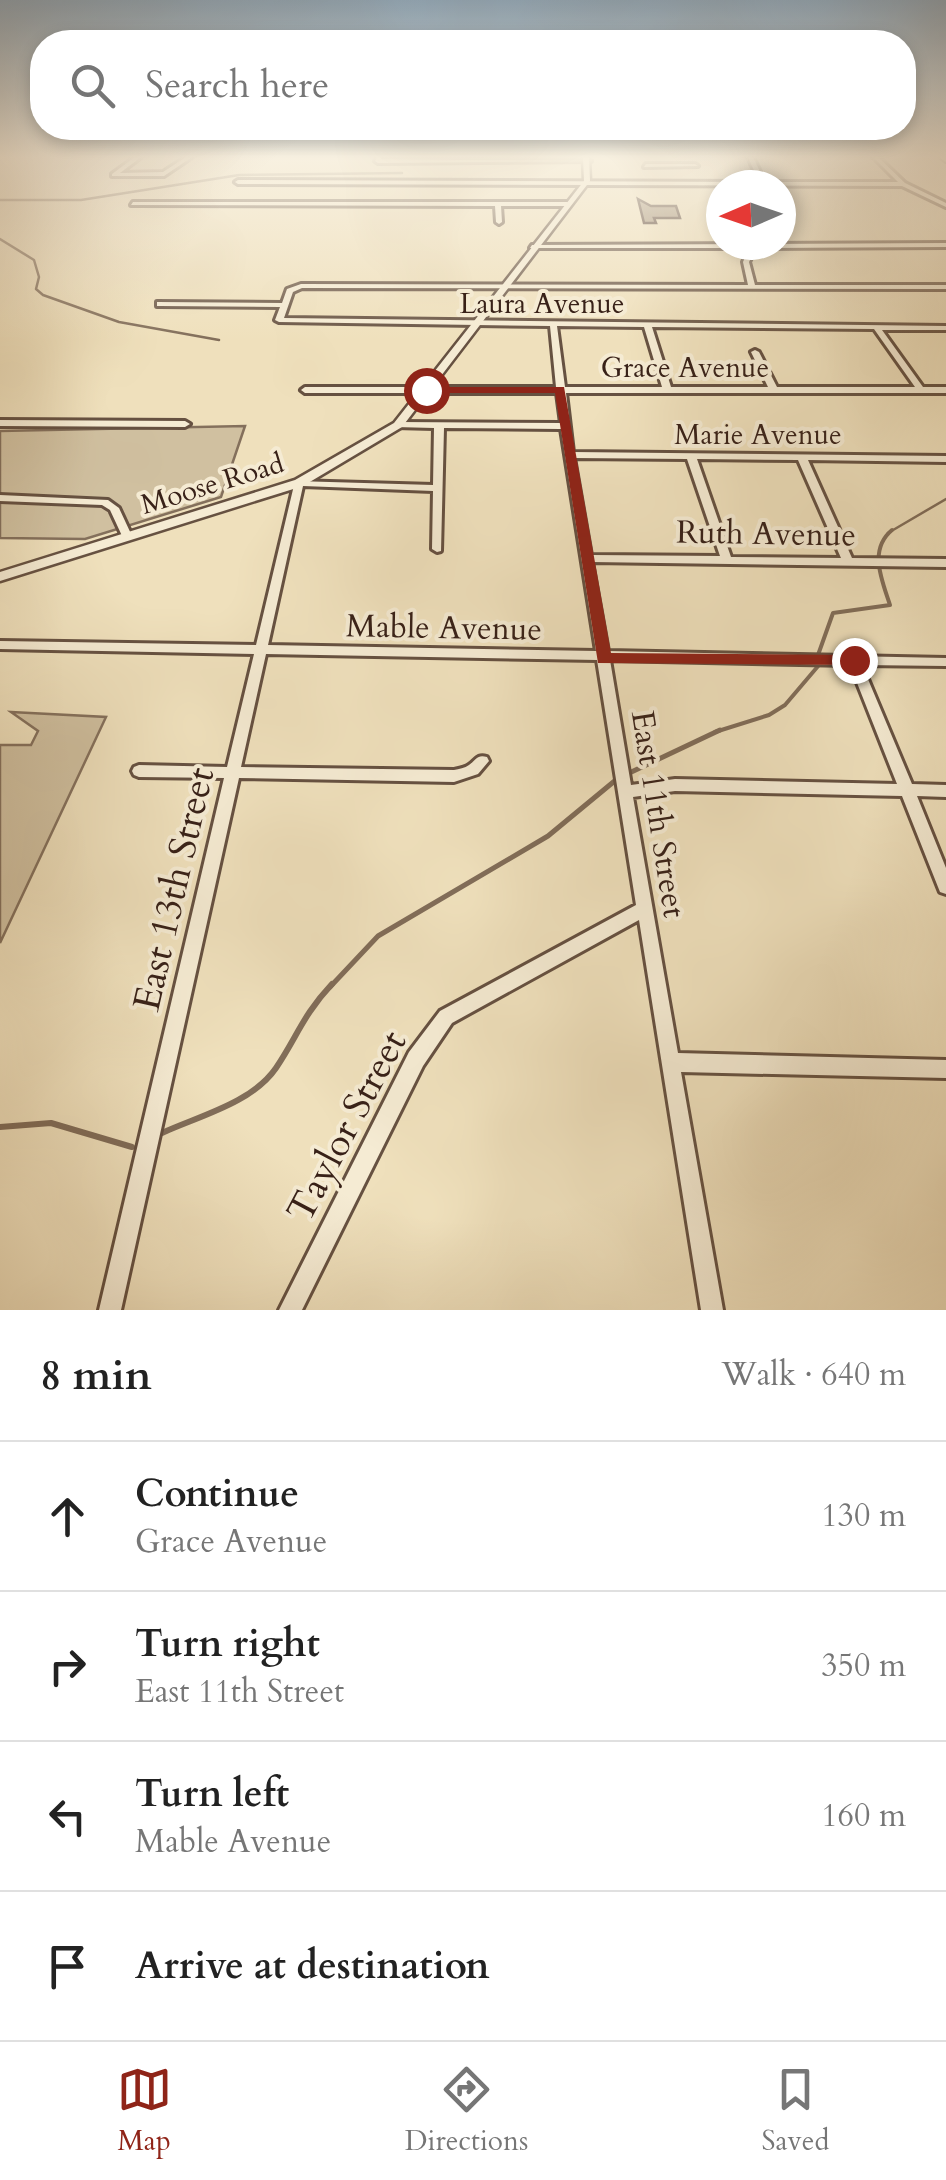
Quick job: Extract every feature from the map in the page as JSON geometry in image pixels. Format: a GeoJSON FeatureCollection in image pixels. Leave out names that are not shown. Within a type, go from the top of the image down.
{"type":"FeatureCollection","features":[{"type":"Feature","properties":{"kind":"street","name":"Moose Road"},"geometry":{"type":"LineString","coordinates":[[0,578],[299,483],[398,425],[555,218]]}},
{"type":"Feature","properties":{"kind":"street"},"geometry":{"type":"LineString","coordinates":[[532,247],[706,246]]}},
{"type":"Feature","properties":{"kind":"street"},"geometry":{"type":"LineString","coordinates":[[796,246],[946,246]]}},
{"type":"Feature","properties":{"kind":"street"},"geometry":{"type":"LineString","coordinates":[[747,260],[752,286]]}},
{"type":"Feature","properties":{"kind":"street"},"geometry":{"type":"LineString","coordinates":[[160,304],[284,305],[290,291],[301,286],[946,286]]}},
{"type":"Feature","properties":{"kind":"street","name":"Laura Avenue"},"geometry":{"type":"LineString","coordinates":[[284,305],[279,320],[291,324],[946,328]]}},
{"type":"Feature","properties":{"kind":"street","name":"East 11th Street"},"geometry":{"type":"LineString","coordinates":[[553,326],[586,558],[712,1310]]}},
{"type":"Feature","properties":{"kind":"street"},"geometry":{"type":"LineString","coordinates":[[648,326],[667,390]]}},
{"type":"Feature","properties":{"kind":"street"},"geometry":{"type":"LineString","coordinates":[[877,328],[921,390]]}},
{"type":"Feature","properties":{"kind":"street"},"geometry":{"type":"LineString","coordinates":[[755,352],[774,390]]}},
{"type":"Feature","properties":{"kind":"street","name":"Grace Avenue"},"geometry":{"type":"LineString","coordinates":[[305,390],[946,390]]}},
{"type":"Feature","properties":{"kind":"street"},"geometry":{"type":"LineString","coordinates":[[0,423],[185,424]]}},
{"type":"Feature","properties":{"kind":"street"},"geometry":{"type":"LineString","coordinates":[[398,425],[565,426]]}},
{"type":"Feature","properties":{"kind":"street"},"geometry":{"type":"LineString","coordinates":[[437,549],[439,426]]}},
{"type":"Feature","properties":{"kind":"street","name":"Marie Avenue"},"geometry":{"type":"LineString","coordinates":[[570,456],[946,459]]}},
{"type":"Feature","properties":{"kind":"street"},"geometry":{"type":"LineString","coordinates":[[691,456],[728,561]]}},
{"type":"Feature","properties":{"kind":"street"},"geometry":{"type":"LineString","coordinates":[[801,456],[848,562]]}},
{"type":"Feature","properties":{"kind":"street"},"geometry":{"type":"LineString","coordinates":[[299,483],[437,488]]}},
{"type":"Feature","properties":{"kind":"street","name":"East 13th Street"},"geometry":{"type":"LineString","coordinates":[[110,1310],[299,483]]}},
{"type":"Feature","properties":{"kind":"street"},"geometry":{"type":"LineString","coordinates":[[0,498],[104,502],[114,508],[127,536]]}},
{"type":"Feature","properties":{"kind":"street","name":"Ruth Avenue"},"geometry":{"type":"LineString","coordinates":[[586,558],[946,563]]}},
{"type":"Feature","properties":{"kind":"street","name":"Mable Avenue"},"geometry":{"type":"LineString","coordinates":[[0,645],[946,662]]}},
{"type":"Feature","properties":{"kind":"street"},"geometry":{"type":"LineString","coordinates":[[854,660],[946,887]]}},
{"type":"Feature","properties":{"kind":"street"},"geometry":{"type":"LineString","coordinates":[[139,771],[454,776],[473,770],[482,761]]}},
{"type":"Feature","properties":{"kind":"street"},"geometry":{"type":"LineString","coordinates":[[623,782],[946,791]]}},
{"type":"Feature","properties":{"kind":"street","name":"Taylor Street"},"geometry":{"type":"LineString","coordinates":[[290,1310],[416,1059],[446,1017],[644,909]]}},
{"type":"Feature","properties":{"kind":"street"},"geometry":{"type":"LineString","coordinates":[[672,1062],[946,1069]]}},
{"type":"Feature","properties":{"kind":"shaded area"},"geometry":{"type":"Polygon","coordinates":[[[245,426],[221,497],[85,539],[0,538],[0,431],[245,426]]]}},
{"type":"Feature","properties":{"kind":"shaded area"},"geometry":{"type":"Polygon","coordinates":[[[11,712],[106,717],[0,943],[0,745],[31,745],[38,731],[11,712]]]}},
{"type":"Feature","properties":{"kind":"waterway"},"geometry":{"type":"LineString","coordinates":[[0,239],[34,260],[39,277],[36,289],[43,295],[119,322],[219,340]]}},
{"type":"Feature","properties":{"kind":"waterway"},"geometry":{"type":"LineString","coordinates":[[891,531],[946,499]]}},
{"type":"Feature","properties":{"kind":"waterway"},"geometry":{"type":"LineString","coordinates":[[818,655],[833,613],[890,605],[879,556],[891,531]]}},
{"type":"Feature","properties":{"kind":"waterway"},"geometry":{"type":"LineString","coordinates":[[717,731],[769,715],[785,705],[819,665]]}},
{"type":"Feature","properties":{"kind":"waterway"},"geometry":{"type":"LineString","coordinates":[[625,775],[717,731]]}},
{"type":"Feature","properties":{"kind":"waterway"},"geometry":{"type":"LineString","coordinates":[[330,987],[378,936],[548,836],[617,779]]}},
{"type":"Feature","properties":{"kind":"waterway"},"geometry":{"type":"LineString","coordinates":[[162,1133],[224,1107],[266,1080],[332,984]]}},
{"type":"Feature","properties":{"kind":"waterway"},"geometry":{"type":"LineString","coordinates":[[0,1127],[51,1123],[132,1147]]}},
{"type":"Feature","properties":{"kind":"route"},"geometry":{"type":"LineString","coordinates":[[426,390],[560,390],[604,658],[854,660]]}}]}
